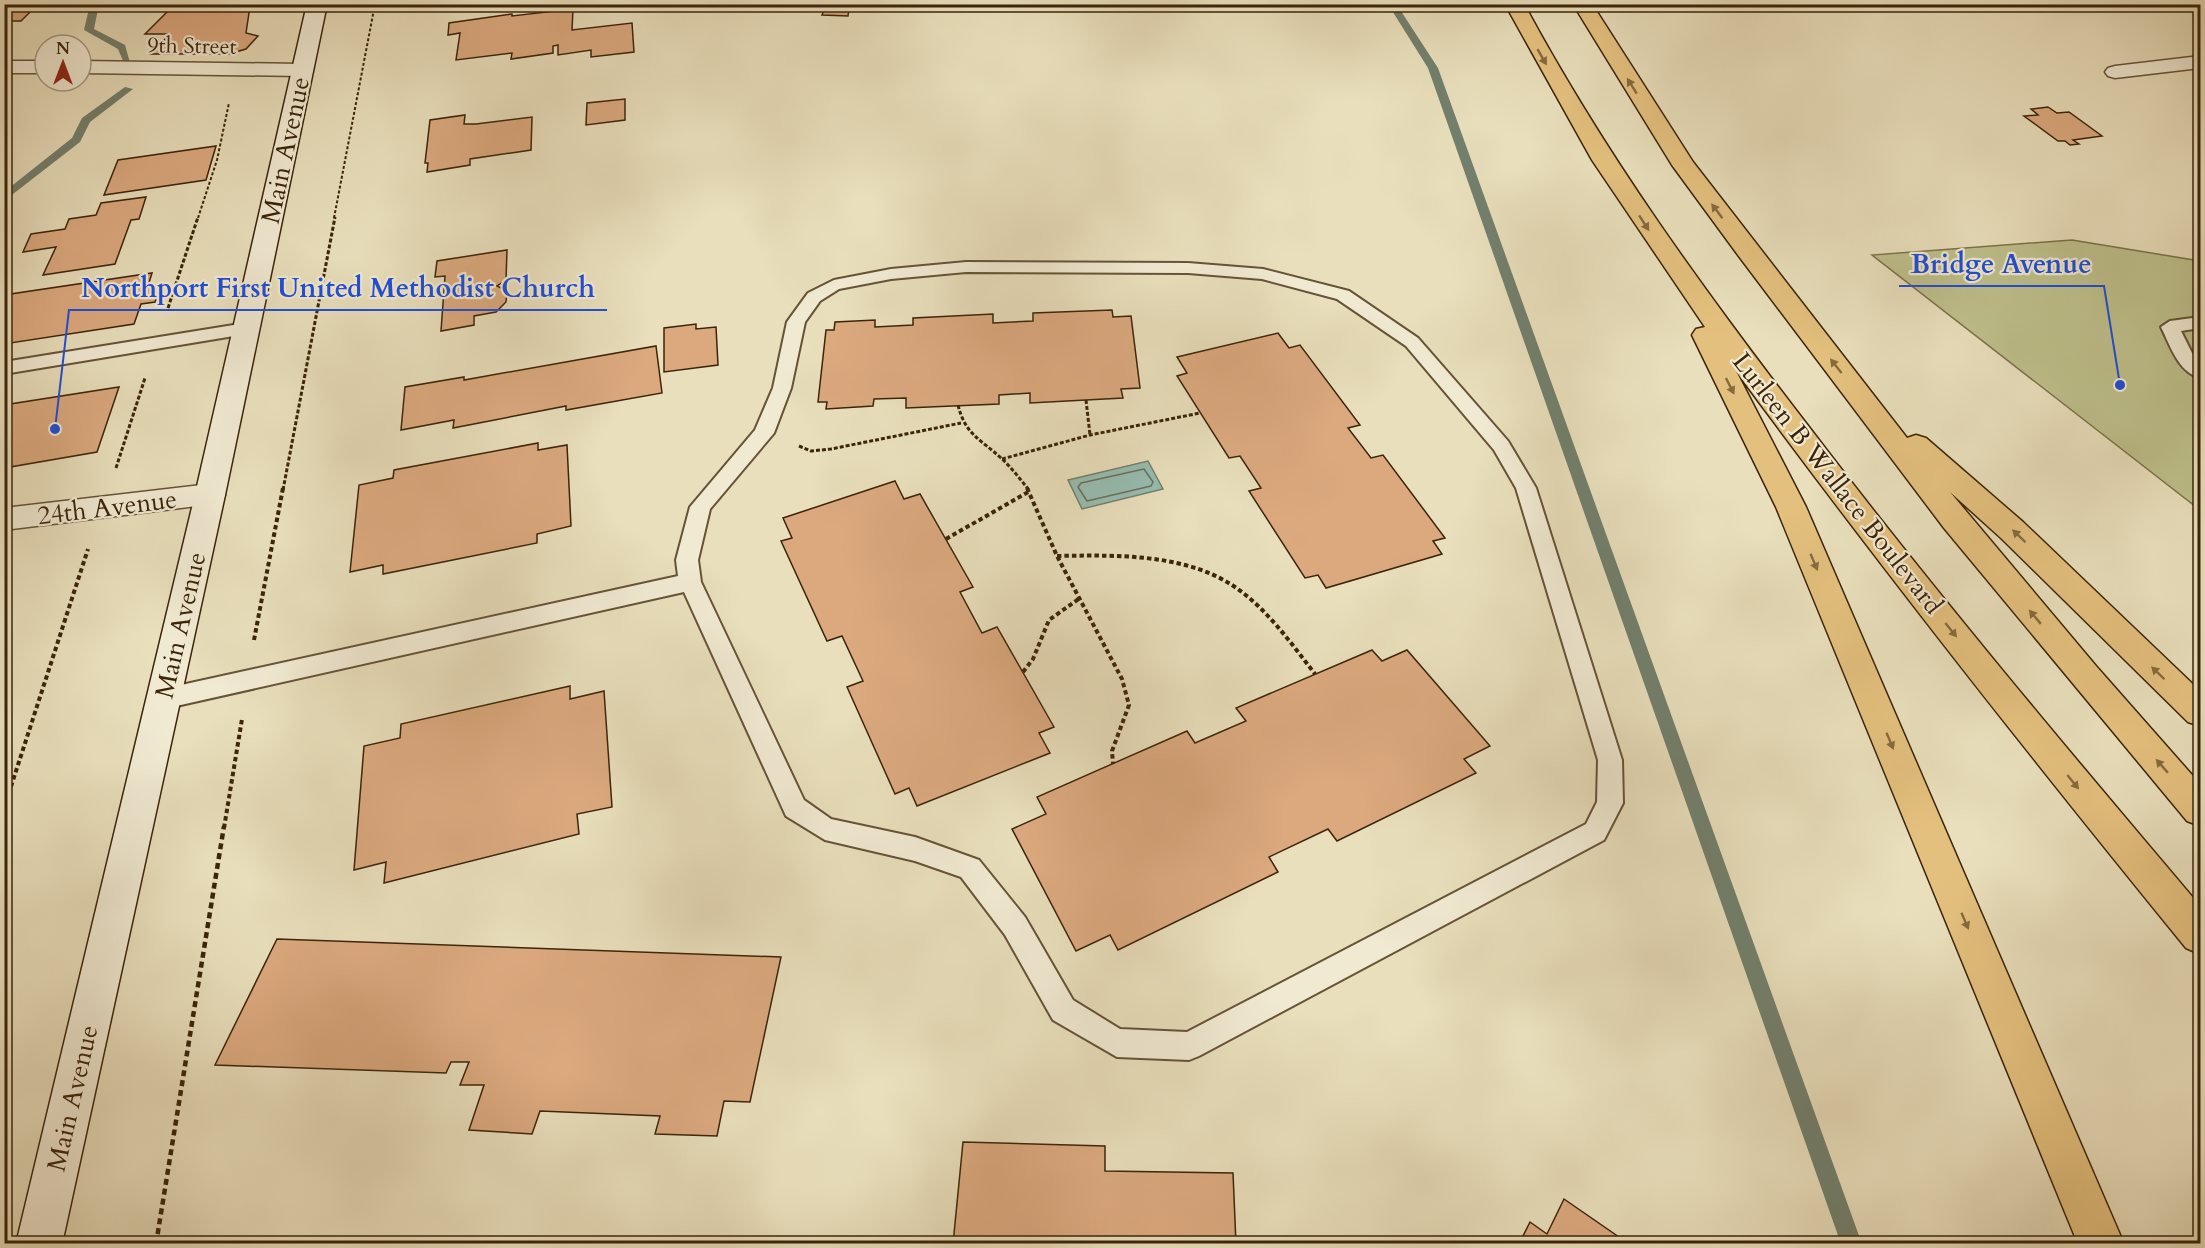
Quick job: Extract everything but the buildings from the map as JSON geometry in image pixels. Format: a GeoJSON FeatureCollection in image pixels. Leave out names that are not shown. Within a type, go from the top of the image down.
{"type":"FeatureCollection","features":[{"type":"Feature","properties":{"kind":"highway","name":"Lurleen B Wallace Boulevard"},"geometry":{"type":"LineString","coordinates":[[1514,4],[1590,139],[1667,258],[1848,501],[2094,808],[2200,935]]}},
{"type":"Feature","properties":{"kind":"highway"},"geometry":{"type":"LineString","coordinates":[[1582,4],[1683,165],[1857,393],[1963,529],[2084,676],[2200,810]]}},
{"type":"Feature","properties":{"kind":"highway"},"geometry":{"type":"LineString","coordinates":[[1667,258],[1791,507],[2101,1244]]}},
{"type":"Feature","properties":{"kind":"highway"},"geometry":{"type":"LineString","coordinates":[[1857,393],[2012,530],[2200,712]]}},
{"type":"Feature","properties":{"kind":"main road","name":"Main Avenue"},"geometry":{"type":"LineString","coordinates":[[39,1244],[210,495],[317,4]]}},
{"type":"Feature","properties":{"kind":"main road"},"geometry":{"type":"LineString","coordinates":[[2115,72],[2200,62]]}},
{"type":"Feature","properties":{"kind":"main road"},"geometry":{"type":"LineString","coordinates":[[4,67],[33,67]]}},
{"type":"Feature","properties":{"kind":"main road","name":"9th Street"},"geometry":{"type":"LineString","coordinates":[[93,68],[302,70]]}},
{"type":"Feature","properties":{"kind":"main road","name":"24th Avenue"},"geometry":{"type":"LineString","coordinates":[[4,519],[210,495]]}},
{"type":"Feature","properties":{"kind":"lane"},"geometry":{"type":"LineString","coordinates":[[966,267],[1188,268],[1263,274],[1343,295],[1412,342],[1501,446],[1527,488],[1610,760],[1610,803],[1595,832],[1189,1046],[1117,1043],[1064,1010],[1015,926],[970,868],[915,849],[825,829],[795,808],[690,582],[687,560],[699,507],[764,433],[782,388],[796,322],[814,297],[834,285],[891,274],[966,267]]}},
{"type":"Feature","properties":{"kind":"lane"},"geometry":{"type":"LineString","coordinates":[[2200,323],[2170,327],[2185,358],[2200,372]]}},
{"type":"Feature","properties":{"kind":"lane"},"geometry":{"type":"LineString","coordinates":[[4,368],[246,329]]}},
{"type":"Feature","properties":{"kind":"lane"},"geometry":{"type":"LineString","coordinates":[[164,699],[690,582]]}},
{"type":"Feature","properties":{"kind":"path"},"geometry":{"type":"LineString","coordinates":[[156,1244],[249,679],[375,4]]}},
{"type":"Feature","properties":{"kind":"path"},"geometry":{"type":"LineString","coordinates":[[4,808],[218,160],[230,102]]}},
{"type":"Feature","properties":{"kind":"path"},"geometry":{"type":"LineString","coordinates":[[1086,400],[1090,435]]}},
{"type":"Feature","properties":{"kind":"path"},"geometry":{"type":"LineString","coordinates":[[958,405],[962,423],[972,435],[1002,459],[1030,491],[1058,556],[1122,679],[1129,705],[1112,751],[1113,764]]}},
{"type":"Feature","properties":{"kind":"path"},"geometry":{"type":"LineString","coordinates":[[1002,459],[1090,435],[1200,413]]}},
{"type":"Feature","properties":{"kind":"path"},"geometry":{"type":"LineString","coordinates":[[764,433],[811,451],[962,423]]}},
{"type":"Feature","properties":{"kind":"path"},"geometry":{"type":"LineString","coordinates":[[946,539],[967,532],[1008,499],[1030,491]]}},
{"type":"Feature","properties":{"kind":"path"},"geometry":{"type":"LineString","coordinates":[[1058,556],[1157,561],[1206,571],[1239,591],[1281,630],[1315,674]]}},
{"type":"Feature","properties":{"kind":"path"},"geometry":{"type":"LineString","coordinates":[[1023,672],[1036,653],[1042,633],[1054,614],[1080,598]]}},
{"type":"Feature","properties":{"kind":"green space"},"geometry":{"type":"Polygon","coordinates":[[[2072,240],[2200,261],[2200,510],[1872,255],[2072,240]]]}},
{"type":"Feature","properties":{"kind":"water"},"geometry":{"type":"Polygon","coordinates":[[[1148,461],[1163,489],[1082,509],[1068,480],[1148,461]]]}},
{"type":"Feature","properties":{"kind":"waterway"},"geometry":{"type":"LineString","coordinates":[[95,4],[89,30],[122,47],[127,61]]}},
{"type":"Feature","properties":{"kind":"waterway"},"geometry":{"type":"LineString","coordinates":[[1388,4],[1394,7],[1433,68],[1852,1244]]}},
{"type":"Feature","properties":{"kind":"waterway"},"geometry":{"type":"LineString","coordinates":[[4,198],[76,140],[86,120],[128,89]]}},
{"type":"Feature","properties":{"kind":"place","name":"Bridge Avenue"},"geometry":{"type":"Point","coordinates":[2120,385]}},
{"type":"Feature","properties":{"kind":"place","name":"Northport First United Methodist Church"},"geometry":{"type":"Point","coordinates":[55,429]}}]}
